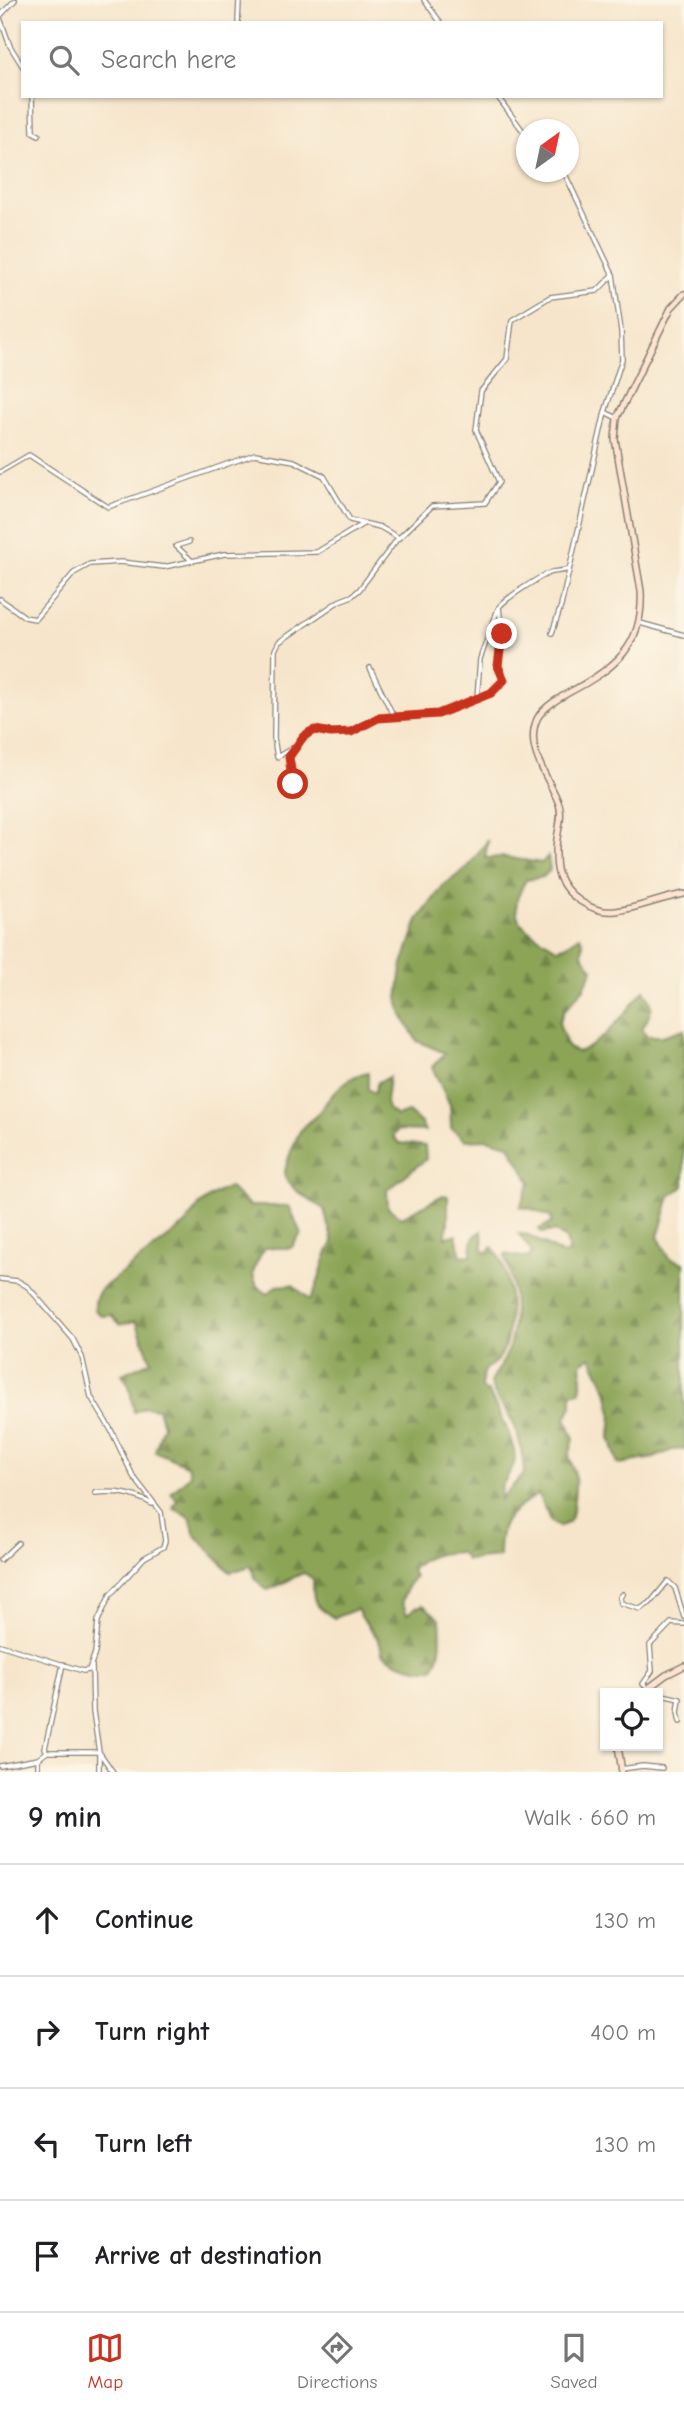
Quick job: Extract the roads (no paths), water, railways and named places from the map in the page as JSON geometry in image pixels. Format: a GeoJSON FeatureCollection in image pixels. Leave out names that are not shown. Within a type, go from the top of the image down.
{"type":"FeatureCollection","features":[{"type":"Feature","properties":{"kind":"main road"},"geometry":{"type":"LineString","coordinates":[[684,294],[671,309],[617,418],[615,439],[641,591],[640,623],[634,639],[617,661],[583,685],[555,700],[538,718],[534,752],[561,809],[555,849],[558,874],[571,894],[590,908],[615,911],[684,894]]}},
{"type":"Feature","properties":{"kind":"main road"},"geometry":{"type":"LineString","coordinates":[[650,1688],[684,1666]]}},
{"type":"Feature","properties":{"kind":"main road"},"geometry":{"type":"LineString","coordinates":[[619,1751],[622,1770]]}},
{"type":"Feature","properties":{"kind":"street"},"geometry":{"type":"LineString","coordinates":[[15,0],[0,17],[10,46],[21,65]]}},
{"type":"Feature","properties":{"kind":"street"},"geometry":{"type":"LineString","coordinates":[[238,21],[239,0]]}},
{"type":"Feature","properties":{"kind":"street"},"geometry":{"type":"LineString","coordinates":[[424,0],[440,21]]}},
{"type":"Feature","properties":{"kind":"street"},"geometry":{"type":"LineString","coordinates":[[32,98],[33,132],[39,135]]}},
{"type":"Feature","properties":{"kind":"street"},"geometry":{"type":"LineString","coordinates":[[498,98],[516,123]]}},
{"type":"Feature","properties":{"kind":"street"},"geometry":{"type":"LineString","coordinates":[[552,633],[605,412],[622,359],[613,275],[569,182]]}},
{"type":"Feature","properties":{"kind":"street"},"geometry":{"type":"LineString","coordinates":[[296,746],[277,757],[274,738],[275,650],[279,642],[359,590],[399,538],[432,506],[485,503],[499,482],[476,430],[481,391],[507,359],[512,320],[550,297],[597,291],[613,275]]}},
{"type":"Feature","properties":{"kind":"street"},"geometry":{"type":"LineString","coordinates":[[605,412],[617,418]]}},
{"type":"Feature","properties":{"kind":"street"},"geometry":{"type":"LineString","coordinates":[[0,472],[29,456],[108,507],[255,454],[294,461],[324,476],[350,520],[380,527],[399,538]]}},
{"type":"Feature","properties":{"kind":"street"},"geometry":{"type":"LineString","coordinates":[[0,599],[25,617],[35,619],[74,573],[90,564],[121,562],[164,567],[224,554],[317,552],[364,524]]}},
{"type":"Feature","properties":{"kind":"street"},"geometry":{"type":"LineString","coordinates":[[189,542],[176,546],[192,561]]}},
{"type":"Feature","properties":{"kind":"street"},"geometry":{"type":"LineString","coordinates":[[477,698],[480,659],[499,607],[511,595],[542,576],[569,569]]}},
{"type":"Feature","properties":{"kind":"street"},"geometry":{"type":"LineString","coordinates":[[297,796],[289,762],[290,753],[306,734],[315,730],[331,733],[351,732],[378,718],[438,714],[491,693],[504,680],[498,666],[502,634],[499,607]]}},
{"type":"Feature","properties":{"kind":"street"},"geometry":{"type":"LineString","coordinates":[[640,623],[684,635]]}},
{"type":"Feature","properties":{"kind":"street"},"geometry":{"type":"LineString","coordinates":[[370,668],[394,717]]}},
{"type":"Feature","properties":{"kind":"street"},"geometry":{"type":"LineString","coordinates":[[471,699],[477,690]]}},
{"type":"Feature","properties":{"kind":"street"},"geometry":{"type":"LineString","coordinates":[[0,1279],[18,1281],[28,1287],[73,1339],[82,1357],[91,1397],[141,1489],[161,1512],[165,1541],[163,1547],[144,1558],[110,1595],[99,1621],[92,1666],[99,1772]]}},
{"type":"Feature","properties":{"kind":"street"},"geometry":{"type":"LineString","coordinates":[[139,1496],[141,1489]]}},
{"type":"Feature","properties":{"kind":"street"},"geometry":{"type":"LineString","coordinates":[[95,1493],[117,1492],[139,1496],[154,1505]]}},
{"type":"Feature","properties":{"kind":"street"},"geometry":{"type":"LineString","coordinates":[[0,1560],[18,1543]]}},
{"type":"Feature","properties":{"kind":"street"},"geometry":{"type":"LineString","coordinates":[[0,1551],[5,1556]]}},
{"type":"Feature","properties":{"kind":"street"},"geometry":{"type":"LineString","coordinates":[[623,1594],[620,1597],[621,1603],[640,1609],[650,1603],[668,1581],[675,1588],[684,1618]]}},
{"type":"Feature","properties":{"kind":"street"},"geometry":{"type":"LineString","coordinates":[[644,1688],[643,1682],[652,1671],[650,1644],[671,1623],[684,1624]]}},
{"type":"Feature","properties":{"kind":"street"},"geometry":{"type":"LineString","coordinates":[[0,1645],[83,1671],[92,1666]]}},
{"type":"Feature","properties":{"kind":"street"},"geometry":{"type":"LineString","coordinates":[[47,1752],[45,1748],[63,1664]]}},
{"type":"Feature","properties":{"kind":"street"},"geometry":{"type":"LineString","coordinates":[[663,1695],[680,1699],[680,1722]]}},
{"type":"Feature","properties":{"kind":"street"},"geometry":{"type":"LineString","coordinates":[[0,1766],[38,1759],[47,1752],[99,1752]]}},
{"type":"Feature","properties":{"kind":"street"},"geometry":{"type":"LineString","coordinates":[[99,1752],[113,1772]]}},
{"type":"Feature","properties":{"kind":"street"},"geometry":{"type":"LineString","coordinates":[[38,1759],[38,1772]]}},
{"type":"Feature","properties":{"kind":"street"},"geometry":{"type":"LineString","coordinates":[[622,1770],[643,1766],[662,1768]]}}]}
